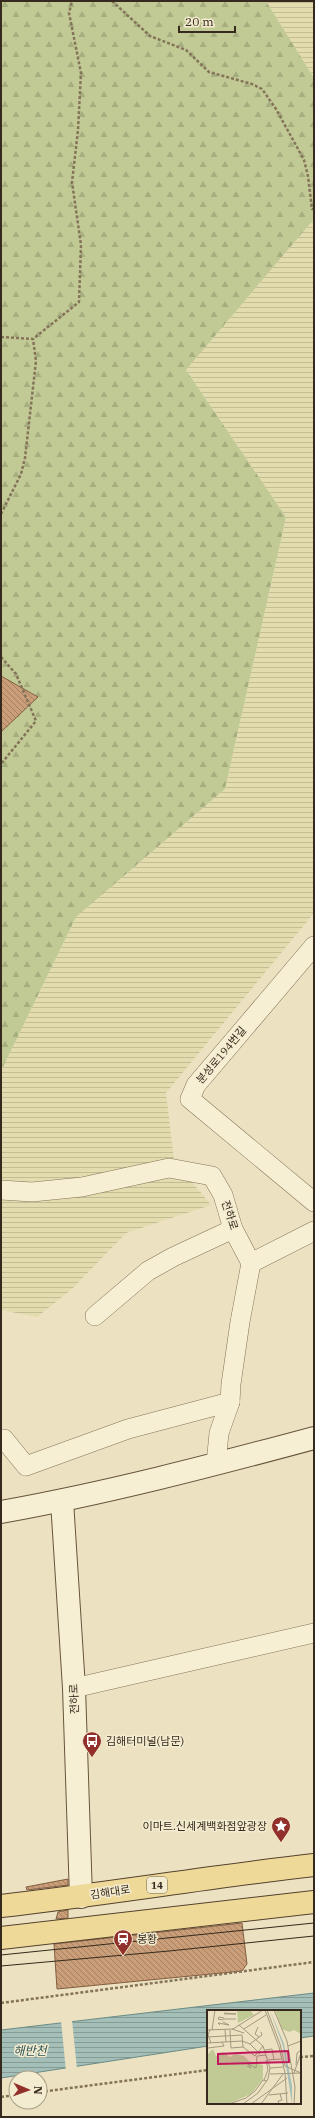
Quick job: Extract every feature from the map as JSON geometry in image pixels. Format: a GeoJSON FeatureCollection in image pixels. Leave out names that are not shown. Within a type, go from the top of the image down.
{"type":"FeatureCollection","features":[{"type":"Feature","properties":{"kind":"main road","name":"김해대로"},"geometry":{"type":"LineString","coordinates":[[1,1906],[81,1897],[221,1875],[314,1865]]}},
{"type":"Feature","properties":{"kind":"main road"},"geometry":{"type":"LineString","coordinates":[[1,1938],[314,1902]]}},
{"type":"Feature","properties":{"kind":"street","name":"분성로194번길"},"geometry":{"type":"LineString","coordinates":[[314,946],[196,1085],[190,1099],[314,1202]]}},
{"type":"Feature","properties":{"kind":"street","name":"전하로"},"geometry":{"type":"LineString","coordinates":[[1,1190],[32,1192],[82,1187],[170,1168],[212,1176],[223,1195],[233,1229],[251,1263]]}},
{"type":"Feature","properties":{"kind":"street"},"geometry":{"type":"LineString","coordinates":[[95,1316],[148,1271],[173,1256],[233,1229]]}},
{"type":"Feature","properties":{"kind":"street"},"geometry":{"type":"LineString","coordinates":[[216,1464],[219,1433],[230,1402],[231,1384],[240,1322],[251,1263],[314,1231]]}},
{"type":"Feature","properties":{"kind":"street"},"geometry":{"type":"LineString","coordinates":[[1,1439],[4,1439],[26,1466],[128,1429],[230,1402]]}},
{"type":"Feature","properties":{"kind":"street"},"geometry":{"type":"LineString","coordinates":[[1,1512],[62,1501],[216,1464],[314,1438]]}},
{"type":"Feature","properties":{"kind":"street","name":"전하로"},"geometry":{"type":"LineString","coordinates":[[62,1501],[74,1688],[81,1897]]}},
{"type":"Feature","properties":{"kind":"street"},"geometry":{"type":"LineString","coordinates":[[74,1688],[314,1633]]}},
{"type":"Feature","properties":{"kind":"path"},"geometry":{"type":"LineString","coordinates":[[1,337],[33,339],[79,302],[81,245],[72,182],[78,130],[81,73],[69,13],[72,1]]}},
{"type":"Feature","properties":{"kind":"path"},"geometry":{"type":"LineString","coordinates":[[112,1],[150,36],[186,50],[209,72],[252,84],[262,89],[276,109],[304,160],[308,176],[312,209],[314,210]]}},
{"type":"Feature","properties":{"kind":"path"},"geometry":{"type":"LineString","coordinates":[[1,514],[21,474],[25,458],[36,361],[33,339]]}},
{"type":"Feature","properties":{"kind":"path"},"geometry":{"type":"LineString","coordinates":[[1,657],[16,674],[36,721],[1,764]]}},
{"type":"Feature","properties":{"kind":"path"},"geometry":{"type":"LineString","coordinates":[[1,2003],[314,1962]]}},
{"type":"Feature","properties":{"kind":"path"},"geometry":{"type":"LineString","coordinates":[[301,2057],[314,2056]]}},
{"type":"Feature","properties":{"kind":"path"},"geometry":{"type":"LineString","coordinates":[[48,2091],[207,2070]]}},
{"type":"Feature","properties":{"kind":"shaded area"},"geometry":{"type":"Polygon","coordinates":[[[266,1],[314,1],[314,78],[266,1]]]}},
{"type":"Feature","properties":{"kind":"shaded area"},"geometry":{"type":"Polygon","coordinates":[[[314,219],[314,913],[166,1093],[174,1160],[211,1205],[126,1233],[72,1289],[37,1317],[1,1310],[1,1071],[76,917],[225,789],[286,517],[186,370],[314,219]]]}},
{"type":"Feature","properties":{"kind":"green space"},"geometry":{"type":"Polygon","coordinates":[[[1,1],[266,1],[314,78],[314,219],[186,370],[286,517],[225,789],[76,917],[1,1071],[1,1]]]}},
{"type":"Feature","properties":{"kind":"water","name":"해반천"},"geometry":{"type":"Polygon","coordinates":[[[314,1993],[314,2036],[301,2038],[301,2010],[207,2010],[207,2046],[48,2071],[8,2070],[8,2077],[1,2078],[1,2030],[314,1993]]]}},
{"type":"Feature","properties":{"kind":"pier"},"geometry":{"type":"Polygon","coordinates":[[[72,2020],[77,2069],[66,2071],[61,2021],[72,2020]]]}},
{"type":"Feature","properties":{"kind":"building"},"geometry":{"type":"Polygon","coordinates":[[[1,676],[38,697],[1,732],[1,676]]]}},
{"type":"Feature","properties":{"kind":"building"},"geometry":{"type":"Polygon","coordinates":[[[68,1879],[68,1885],[27,1890],[26,1887],[68,1879]]]}},
{"type":"Feature","properties":{"kind":"building"},"geometry":{"type":"Polygon","coordinates":[[[68,1910],[68,1918],[56,1919],[58,1912],[68,1910]]]}},
{"type":"Feature","properties":{"kind":"building"},"geometry":{"type":"Polygon","coordinates":[[[242,1923],[247,1964],[242,1971],[57,1989],[54,1944],[242,1923]]]}},
{"type":"Feature","properties":{"kind":"tram line"},"geometry":{"type":"LineString","coordinates":[[1,1955],[314,1923]]}},
{"type":"Feature","properties":{"kind":"tram line"},"geometry":{"type":"LineString","coordinates":[[1,1966],[314,1936]]}},
{"type":"Feature","properties":{"kind":"place","name":"김해터미널(남문)"},"geometry":{"type":"Point","coordinates":[92,1758]}},
{"type":"Feature","properties":{"kind":"place","name":"이마트.신세계백화점앞광장"},"geometry":{"type":"Point","coordinates":[281,1843]}},
{"type":"Feature","properties":{"kind":"place","name":"봉황"},"geometry":{"type":"Point","coordinates":[123,1956]}}]}
